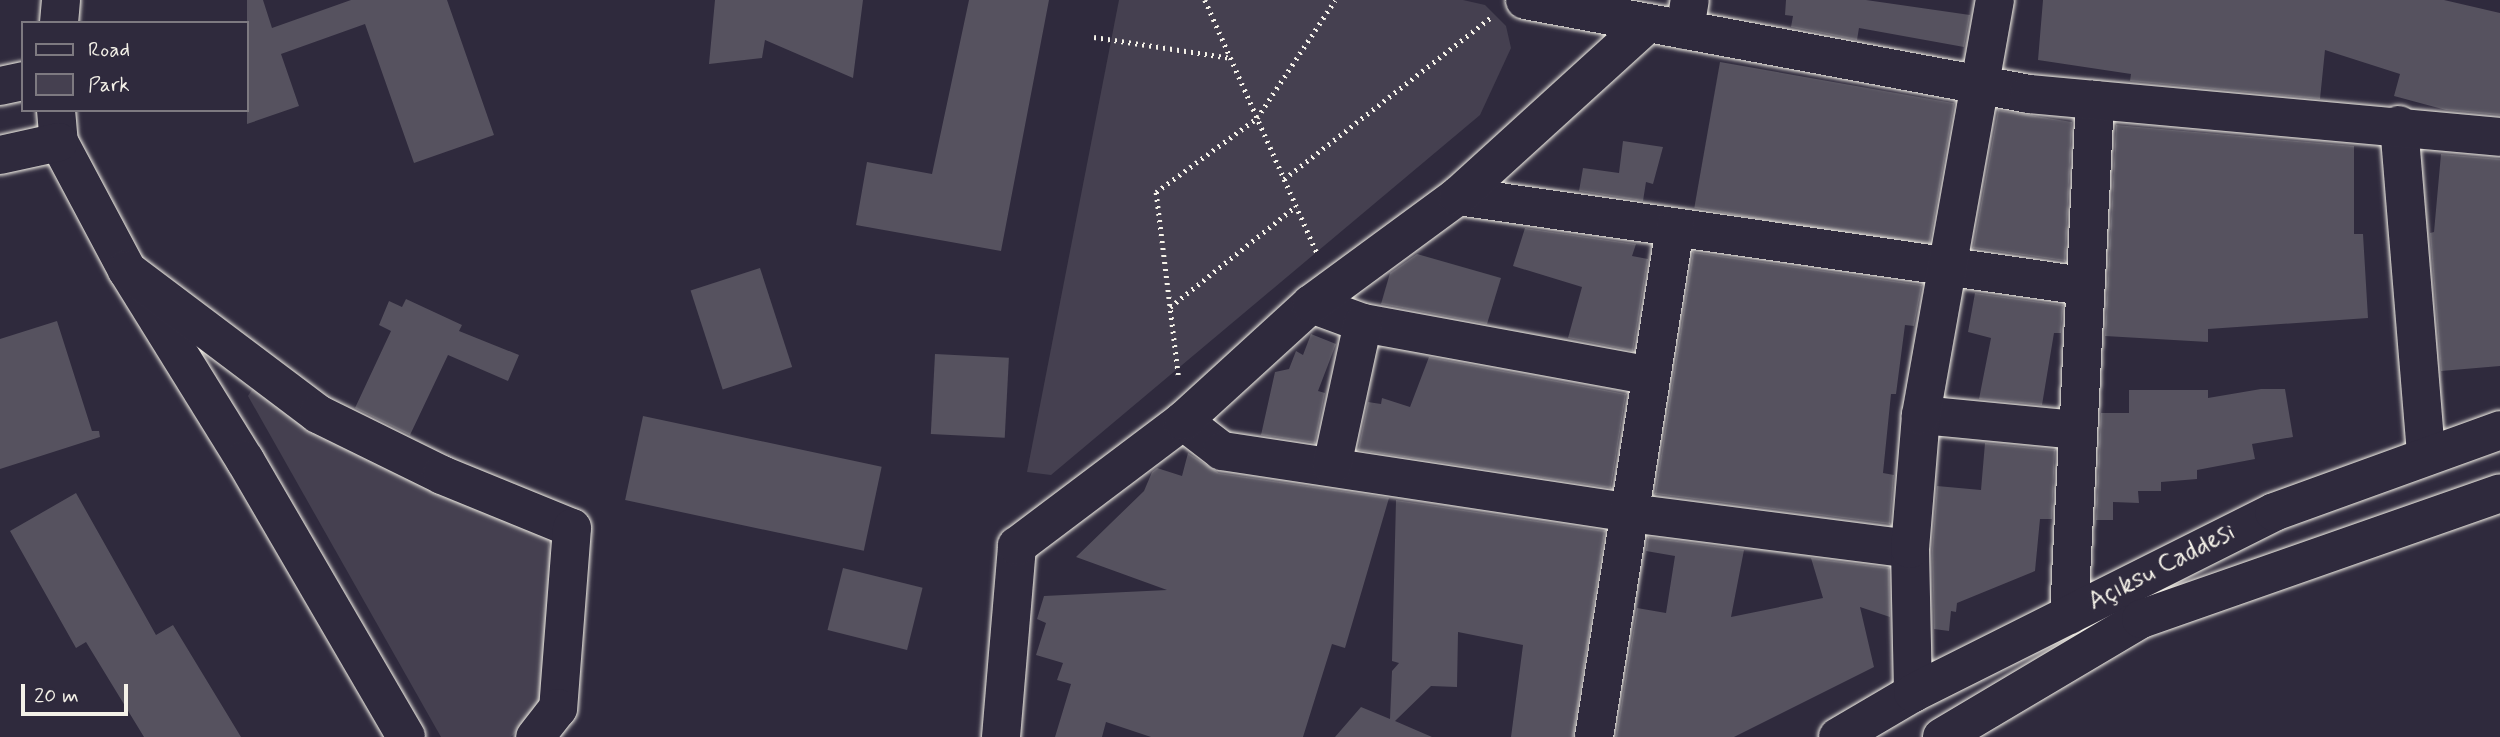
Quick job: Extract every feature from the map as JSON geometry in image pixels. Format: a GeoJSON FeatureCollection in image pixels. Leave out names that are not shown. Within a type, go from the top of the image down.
{"type":"FeatureCollection","features":[{"type":"Feature","properties":{"kind":"street"},"geometry":{"type":"LineString","coordinates":[[58,21],[61,0]]}},
{"type":"Feature","properties":{"kind":"street"},"geometry":{"type":"LineString","coordinates":[[1913,693],[1910,549],[1922,415],[1977,84],[1995,0]]}},
{"type":"Feature","properties":{"kind":"street"},"geometry":{"type":"LineString","coordinates":[[1514,4],[1648,23],[1687,15],[1977,84],[2095,100],[2399,125],[2500,137]]}},
{"type":"Feature","properties":{"kind":"street"},"geometry":{"type":"LineString","coordinates":[[1001,737],[1017,545],[1183,421],[1322,296],[1458,196],[1648,23]]}},
{"type":"Feature","properties":{"kind":"street"},"geometry":{"type":"LineString","coordinates":[[0,86],[21,81]]}},
{"type":"Feature","properties":{"kind":"street"},"geometry":{"type":"LineString","coordinates":[[2069,615],[2083,286],[2095,100]]}},
{"type":"Feature","properties":{"kind":"street"},"geometry":{"type":"LineString","coordinates":[[2399,125],[2426,456]]}},
{"type":"Feature","properties":{"kind":"street"},"geometry":{"type":"LineString","coordinates":[[0,155],[57,126],[127,270],[245,460],[406,737]]}},
{"type":"Feature","properties":{"kind":"street"},"geometry":{"type":"LineString","coordinates":[[1458,196],[2083,286]]}},
{"type":"Feature","properties":{"kind":"street"},"geometry":{"type":"LineString","coordinates":[[1594,737],[1675,228]]}},
{"type":"Feature","properties":{"kind":"street"},"geometry":{"type":"LineString","coordinates":[[127,270],[318,414],[442,475],[572,528],[558,708],[536,737]]}},
{"type":"Feature","properties":{"kind":"street"},"geometry":{"type":"LineString","coordinates":[[1322,296],[1363,323],[1651,376]]}},
{"type":"Feature","properties":{"kind":"street"},"geometry":{"type":"LineString","coordinates":[[1332,466],[1363,323]]}},
{"type":"Feature","properties":{"kind":"street"},"geometry":{"type":"LineString","coordinates":[[1922,415],[2077,430]]}},
{"type":"Feature","properties":{"kind":"street"},"geometry":{"type":"LineString","coordinates":[[1183,421],[1222,451],[1630,513],[1910,549]]}},
{"type":"Feature","properties":{"kind":"street","name":"Açıksu Caddesi"},"geometry":{"type":"LineString","coordinates":[[1838,737],[1913,693],[2274,512],[2500,430]]}},
{"type":"Feature","properties":{"kind":"street","name":"Açıksu Caddesi"},"geometry":{"type":"LineString","coordinates":[[1942,737],[2141,619],[2500,493]]}},
{"type":"Feature","properties":{"kind":"path"},"geometry":{"type":"LineString","coordinates":[[1205,0],[1296,206],[1322,296]]}},
{"type":"Feature","properties":{"kind":"path"},"geometry":{"type":"LineString","coordinates":[[1183,421],[1156,192],[1257,118],[1335,0]]}},
{"type":"Feature","properties":{"kind":"path"},"geometry":{"type":"LineString","coordinates":[[1284,179],[1514,4]]}},
{"type":"Feature","properties":{"kind":"path"},"geometry":{"type":"LineString","coordinates":[[1094,37],[1231,58]]}},
{"type":"Feature","properties":{"kind":"path"},"geometry":{"type":"LineString","coordinates":[[1170,307],[1296,206]]}},
{"type":"Feature","properties":{"kind":"green space"},"geometry":{"type":"Polygon","coordinates":[[[1119,0],[1463,0],[1485,5],[1506,26],[1511,48],[1480,115],[1051,475],[1027,472],[1119,0]]]}},
{"type":"Feature","properties":{"kind":"green space"},"geometry":{"type":"Polygon","coordinates":[[[259,378],[545,528],[552,559],[542,705],[511,737],[441,737],[248,396],[259,378]]]}},
{"type":"Feature","properties":{"kind":"building"},"geometry":{"type":"Polygon","coordinates":[[[247,0],[263,0],[272,28],[351,0],[447,0],[494,135],[414,163],[365,24],[281,54],[299,106],[247,124],[247,0]]]}},
{"type":"Feature","properties":{"kind":"building"},"geometry":{"type":"Polygon","coordinates":[[[715,0],[863,0],[853,78],[765,40],[762,58],[709,64],[715,0]]]}},
{"type":"Feature","properties":{"kind":"building"},"geometry":{"type":"Polygon","coordinates":[[[969,0],[1049,0],[1001,251],[856,225],[867,162],[932,174],[969,0]]]}},
{"type":"Feature","properties":{"kind":"building"},"geometry":{"type":"Polygon","coordinates":[[[1786,0],[1866,0],[1970,15],[1964,47],[1859,28],[1857,40],[1791,27],[1793,16],[1785,15],[1786,0]]]}},
{"type":"Feature","properties":{"kind":"building"},"geometry":{"type":"Polygon","coordinates":[[[2043,0],[2444,0],[2500,13],[2500,115],[2446,110],[2394,96],[2400,74],[2325,50],[2320,99],[2130,81],[2131,74],[2038,60],[2043,0]]]}},
{"type":"Feature","properties":{"kind":"building"},"geometry":{"type":"Polygon","coordinates":[[[1720,62],[1954,103],[1929,249],[1694,208],[1720,62]]]}},
{"type":"Feature","properties":{"kind":"building"},"geometry":{"type":"Polygon","coordinates":[[[1998,110],[2072,122],[2065,261],[1973,248],[1998,110]]]}},
{"type":"Feature","properties":{"kind":"building"},"geometry":{"type":"Polygon","coordinates":[[[2116,125],[2354,146],[2354,234],[2363,234],[2368,318],[2208,329],[2208,342],[2105,336],[2116,125]]]}},
{"type":"Feature","properties":{"kind":"building"},"geometry":{"type":"Polygon","coordinates":[[[1623,141],[1663,147],[1653,184],[1646,182],[1643,201],[1579,191],[1583,168],[1619,173],[1623,141]]]}},
{"type":"Feature","properties":{"kind":"building"},"geometry":{"type":"Polygon","coordinates":[[[2441,154],[2500,159],[2500,366],[2441,371],[2430,233],[2434,232],[2441,154]]]}},
{"type":"Feature","properties":{"kind":"building"},"geometry":{"type":"Polygon","coordinates":[[[1525,228],[1636,244],[1632,256],[1648,259],[1633,351],[1568,338],[1582,287],[1513,266],[1525,228]]]}},
{"type":"Feature","properties":{"kind":"building"},"geometry":{"type":"Polygon","coordinates":[[[1693,252],[1922,285],[1914,326],[1905,325],[1896,394],[1891,394],[1883,473],[1894,475],[1890,524],[1655,494],[1693,252]]]}},
{"type":"Feature","properties":{"kind":"building"},"geometry":{"type":"Polygon","coordinates":[[[1417,254],[1501,278],[1487,324],[1381,304],[1390,273],[1417,254]]]}},
{"type":"Feature","properties":{"kind":"building"},"geometry":{"type":"Polygon","coordinates":[[[760,268],[792,367],[723,389],[691,291],[760,268]]]}},
{"type":"Feature","properties":{"kind":"building"},"geometry":{"type":"Polygon","coordinates":[[[1975,293],[2063,305],[2061,333],[2054,333],[2042,405],[1979,399],[1991,338],[1968,332],[1975,293]]]}},
{"type":"Feature","properties":{"kind":"building"},"geometry":{"type":"Polygon","coordinates":[[[406,299],[462,325],[459,331],[519,355],[508,381],[448,355],[410,435],[355,408],[391,331],[379,325],[389,301],[402,307],[406,299]]]}},
{"type":"Feature","properties":{"kind":"building"},"geometry":{"type":"Polygon","coordinates":[[[57,321],[92,431],[99,431],[100,437],[0,469],[0,339],[57,321]]]}},
{"type":"Feature","properties":{"kind":"building"},"geometry":{"type":"Polygon","coordinates":[[[1311,334],[1336,344],[1318,391],[1325,393],[1315,443],[1261,435],[1275,372],[1289,369],[1296,351],[1303,355],[1311,334]]]}},
{"type":"Feature","properties":{"kind":"building"},"geometry":{"type":"Polygon","coordinates":[[[935,354],[1009,358],[1005,438],[931,434],[935,354]]]}},
{"type":"Feature","properties":{"kind":"building"},"geometry":{"type":"Polygon","coordinates":[[[1429,357],[1626,394],[1611,488],[1358,450],[1368,402],[1381,404],[1382,398],[1410,407],[1429,357]]]}},
{"type":"Feature","properties":{"kind":"building"},"geometry":{"type":"Polygon","coordinates":[[[2261,389],[2285,389],[2293,437],[2252,444],[2255,459],[2197,470],[2197,479],[2161,482],[2161,491],[2138,491],[2139,503],[2113,502],[2113,520],[2096,520],[2101,413],[2129,413],[2129,390],[2208,390],[2208,398],[2261,389]]]}},
{"type":"Feature","properties":{"kind":"building"},"geometry":{"type":"Polygon","coordinates":[[[643,416],[882,467],[864,551],[625,500],[643,416]]]}},
{"type":"Feature","properties":{"kind":"building"},"geometry":{"type":"Polygon","coordinates":[[[1985,443],[2055,450],[2052,519],[2040,519],[2035,571],[1957,603],[1956,612],[1951,611],[1949,631],[1934,629],[1932,550],[1937,486],[1981,490],[1985,443]]]}},
{"type":"Feature","properties":{"kind":"building"},"geometry":{"type":"Polygon","coordinates":[[[1188,453],[1219,473],[1389,498],[1345,648],[1332,644],[1303,737],[1151,737],[1106,722],[1102,737],[1055,737],[1071,684],[1057,680],[1063,663],[1036,655],[1046,623],[1037,619],[1044,596],[1167,590],[1076,557],[1144,491],[1152,472],[1157,468],[1182,476],[1188,453]]]}},
{"type":"Feature","properties":{"kind":"building"},"geometry":{"type":"Polygon","coordinates":[[[76,493],[156,635],[173,625],[241,737],[144,737],[86,642],[76,648],[10,531],[76,493]]]}},
{"type":"Feature","properties":{"kind":"building"},"geometry":{"type":"Polygon","coordinates":[[[1396,500],[1605,531],[1573,737],[1511,737],[1523,645],[1458,632],[1457,687],[1431,686],[1395,721],[1432,737],[1335,737],[1361,707],[1390,719],[1392,671],[1399,663],[1392,661],[1396,500]]]}},
{"type":"Feature","properties":{"kind":"building"},"geometry":{"type":"Polygon","coordinates":[[[1648,537],[1744,550],[1731,617],[1823,598],[1811,558],[1889,568],[1890,617],[1860,607],[1874,667],[1734,737],[1616,737],[1637,608],[1666,613],[1675,556],[1646,551],[1648,537]]]}},
{"type":"Feature","properties":{"kind":"building"},"geometry":{"type":"Polygon","coordinates":[[[843,568],[923,588],[907,650],[828,630],[843,568]]]}}]}
